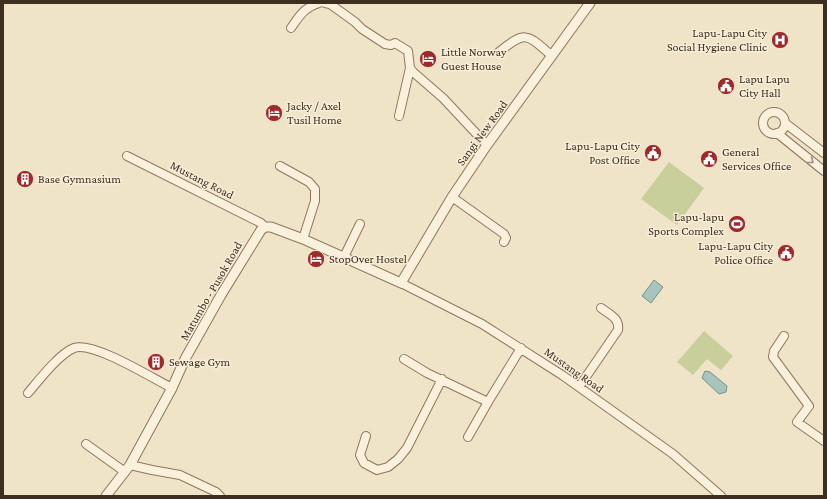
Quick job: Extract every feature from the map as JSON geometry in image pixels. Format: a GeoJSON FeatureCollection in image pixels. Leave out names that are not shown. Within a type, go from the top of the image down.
{"type":"FeatureCollection","features":[{"type":"Feature","properties":{"kind":"street"},"geometry":{"type":"LineString","coordinates":[[291,28],[302,12],[310,6],[319,3]]}},
{"type":"Feature","properties":{"kind":"street"},"geometry":{"type":"LineString","coordinates":[[325,3],[330,4],[355,22],[362,29],[385,44],[391,45],[395,43],[408,51],[410,68],[399,116]]}},
{"type":"Feature","properties":{"kind":"street","name":"Sangi New Road"},"geometry":{"type":"LineString","coordinates":[[401,283],[452,197],[487,145],[590,3]]}},
{"type":"Feature","properties":{"kind":"street"},"geometry":{"type":"LineString","coordinates":[[499,52],[522,36],[530,38],[552,56]]}},
{"type":"Feature","properties":{"kind":"street"},"geometry":{"type":"LineString","coordinates":[[410,68],[443,98],[487,145]]}},
{"type":"Feature","properties":{"kind":"street"},"geometry":{"type":"LineString","coordinates":[[777,134],[784,127],[784,117],[773,112],[764,118],[763,123],[765,129],[770,133],[777,134],[824,171]]}},
{"type":"Feature","properties":{"kind":"street"},"geometry":{"type":"LineString","coordinates":[[785,123],[824,153]]}},
{"type":"Feature","properties":{"kind":"street","name":"Mustang Road"},"geometry":{"type":"LineString","coordinates":[[127,156],[265,227]]}},
{"type":"Feature","properties":{"kind":"street"},"geometry":{"type":"LineString","coordinates":[[280,166],[309,182],[315,189],[315,201],[303,238]]}},
{"type":"Feature","properties":{"kind":"street"},"geometry":{"type":"LineString","coordinates":[[452,197],[503,233],[506,238],[504,242]]}},
{"type":"Feature","properties":{"kind":"street"},"geometry":{"type":"LineString","coordinates":[[344,257],[360,224]]}},
{"type":"Feature","properties":{"kind":"street"},"geometry":{"type":"LineString","coordinates":[[265,227],[271,227],[303,238],[401,283]]}},
{"type":"Feature","properties":{"kind":"street","name":"Matumbo - Pusok Road"},"geometry":{"type":"LineString","coordinates":[[106,496],[127,468],[172,388],[185,359],[221,295],[261,230],[265,227]]}},
{"type":"Feature","properties":{"kind":"street","name":"Mustang Road"},"geometry":{"type":"LineString","coordinates":[[401,283],[482,324],[521,348],[673,454],[721,496]]}},
{"type":"Feature","properties":{"kind":"street"},"geometry":{"type":"LineString","coordinates":[[579,387],[618,330],[619,325],[617,319],[601,308]]}},
{"type":"Feature","properties":{"kind":"street"},"geometry":{"type":"LineString","coordinates":[[784,336],[774,351],[773,357],[809,406],[797,422],[824,441]]}},
{"type":"Feature","properties":{"kind":"street"},"geometry":{"type":"LineString","coordinates":[[28,393],[55,362],[67,352],[74,348],[81,347],[96,350],[172,388]]}},
{"type":"Feature","properties":{"kind":"street"},"geometry":{"type":"LineString","coordinates":[[468,437],[521,348]]}},
{"type":"Feature","properties":{"kind":"street"},"geometry":{"type":"LineString","coordinates":[[404,359],[427,373],[488,402]]}},
{"type":"Feature","properties":{"kind":"street"},"geometry":{"type":"LineString","coordinates":[[366,436],[360,455],[364,462],[377,470],[388,467],[398,459],[407,448],[442,379]]}},
{"type":"Feature","properties":{"kind":"street"},"geometry":{"type":"LineString","coordinates":[[86,444],[127,468],[152,470],[180,475],[216,492],[220,496]]}},
{"type":"Feature","properties":{"kind":"green space"},"geometry":{"type":"Polygon","coordinates":[[[669,162],[704,188],[677,225],[641,199],[669,162]]]}},
{"type":"Feature","properties":{"kind":"green space"},"geometry":{"type":"Polygon","coordinates":[[[704,331],[733,356],[721,370],[707,359],[693,375],[677,362],[704,331]]]}},
{"type":"Feature","properties":{"kind":"water"},"geometry":{"type":"Polygon","coordinates":[[[654,280],[663,287],[651,303],[642,296],[654,280]]]}},
{"type":"Feature","properties":{"kind":"water"},"geometry":{"type":"Polygon","coordinates":[[[705,371],[710,372],[727,386],[726,392],[719,394],[702,378],[705,371]]]}},
{"type":"Feature","properties":{"kind":"place","name":"Lapu-Lapu City Social Hygiene Clinic"},"geometry":{"type":"Point","coordinates":[780,40]}},
{"type":"Feature","properties":{"kind":"place","name":"Little Norway Guest House"},"geometry":{"type":"Point","coordinates":[428,59]}},
{"type":"Feature","properties":{"kind":"place","name":"Lapu Lapu City Hall"},"geometry":{"type":"Point","coordinates":[726,86]}},
{"type":"Feature","properties":{"kind":"place","name":"Jacky / Axel Tusil Home"},"geometry":{"type":"Point","coordinates":[274,113]}},
{"type":"Feature","properties":{"kind":"place","name":"Lapu-Lapu City Post Office"},"geometry":{"type":"Point","coordinates":[653,153]}},
{"type":"Feature","properties":{"kind":"place","name":"General Services Office"},"geometry":{"type":"Point","coordinates":[709,159]}},
{"type":"Feature","properties":{"kind":"place","name":"Base Gymnasium"},"geometry":{"type":"Point","coordinates":[25,179]}},
{"type":"Feature","properties":{"kind":"place","name":"Lapu-lapu Sports Complex"},"geometry":{"type":"Point","coordinates":[737,224]}},
{"type":"Feature","properties":{"kind":"place","name":"Lapu-Lapu City Police Office"},"geometry":{"type":"Point","coordinates":[786,253]}},
{"type":"Feature","properties":{"kind":"place","name":"StopOver Hostel"},"geometry":{"type":"Point","coordinates":[316,259]}},
{"type":"Feature","properties":{"kind":"place","name":"Sewage Gym"},"geometry":{"type":"Point","coordinates":[156,362]}}]}
